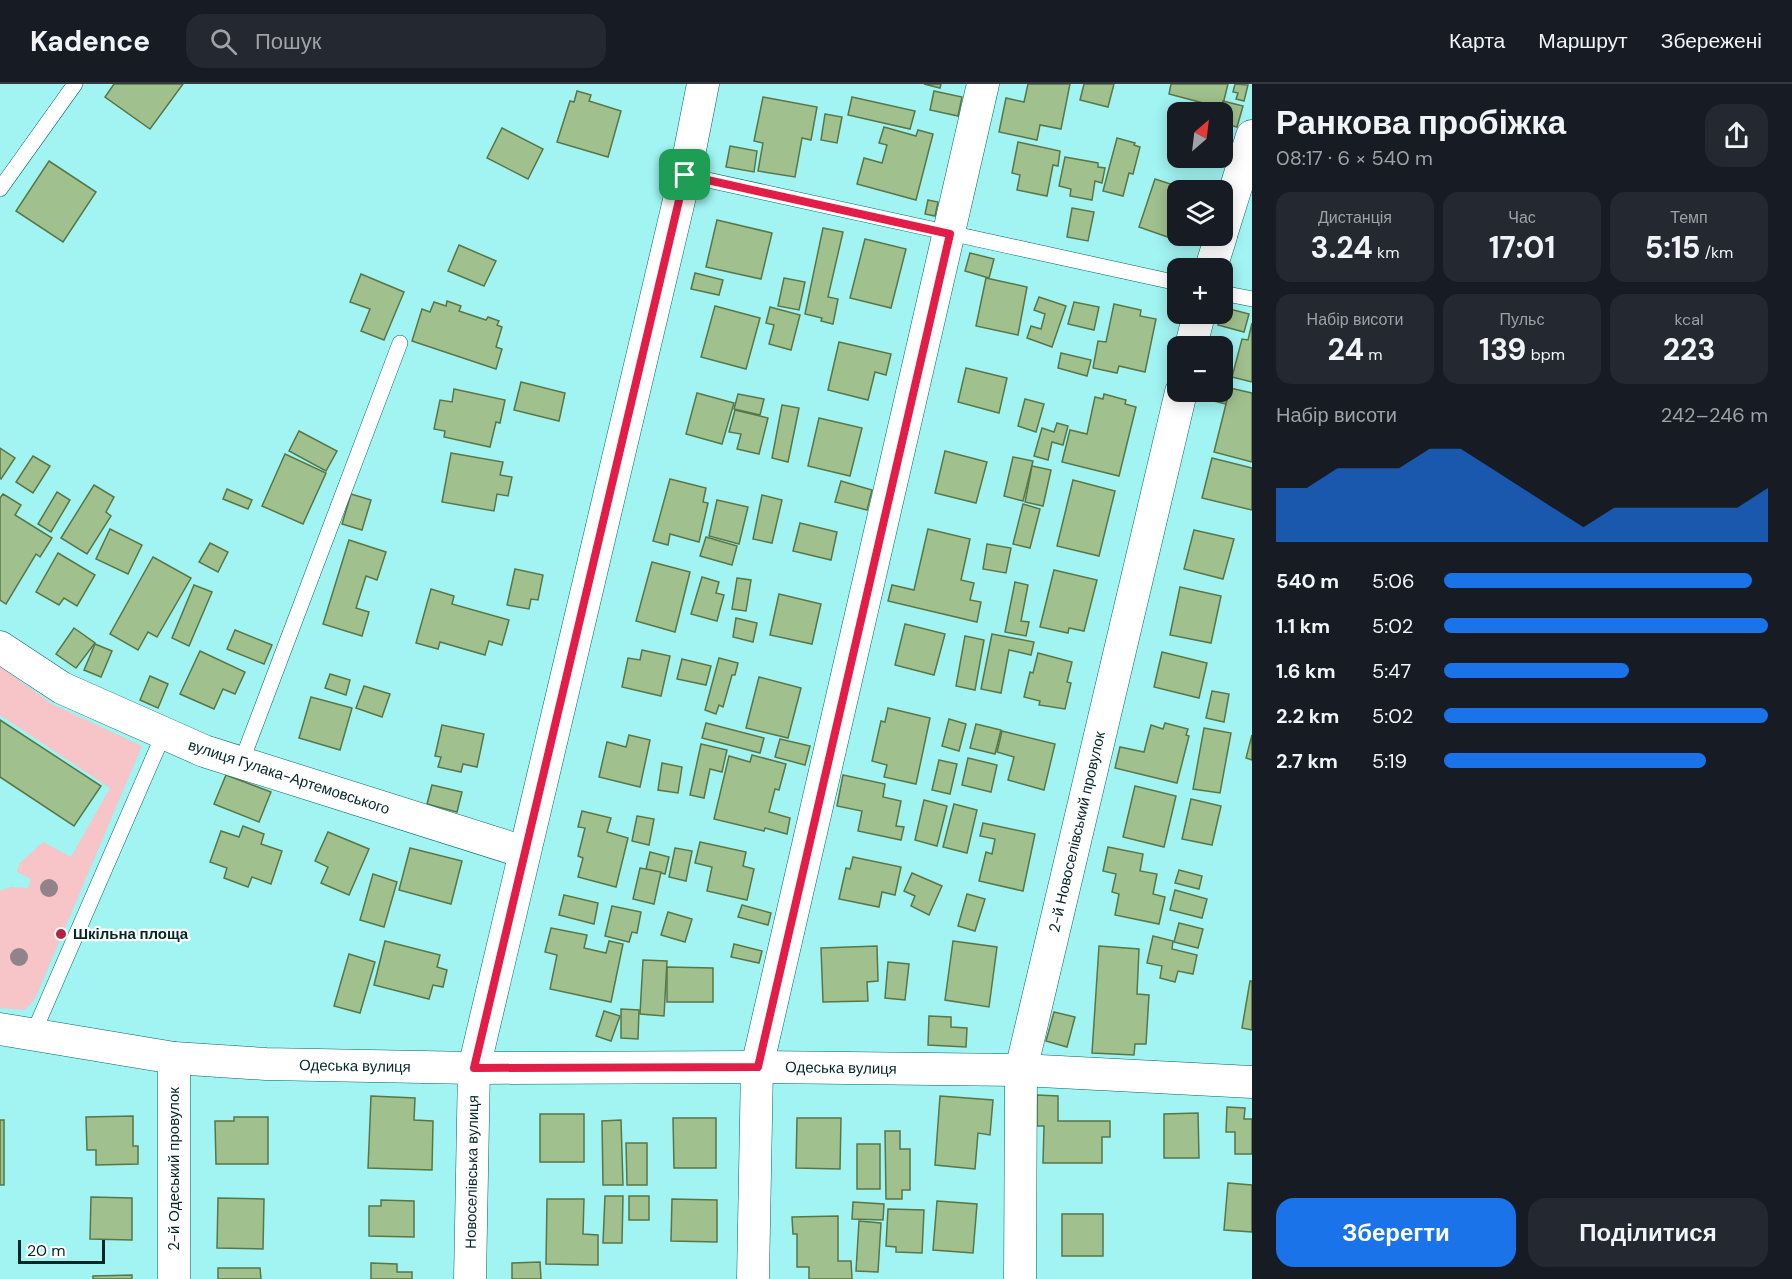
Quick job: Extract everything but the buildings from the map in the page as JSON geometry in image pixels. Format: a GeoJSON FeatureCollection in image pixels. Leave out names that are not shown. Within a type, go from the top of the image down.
{"type":"FeatureCollection","features":[{"type":"Feature","properties":{"kind":"street","name":"Новоселівська вулиця"},"geometry":{"type":"LineString","coordinates":[[470,1279],[474,1068],[685,175],[703,84]]}},
{"type":"Feature","properties":{"kind":"street"},"geometry":{"type":"LineString","coordinates":[[753,1279],[758,1067],[983,84]]}},
{"type":"Feature","properties":{"kind":"street"},"geometry":{"type":"LineString","coordinates":[[1233,198],[1252,135]]}},
{"type":"Feature","properties":{"kind":"street","name":"2-й Новоселівський провулок"},"geometry":{"type":"LineString","coordinates":[[1020,1279],[1021,1070],[1179,402]]}},
{"type":"Feature","properties":{"kind":"street","name":"вулиця Гулака-Артемовського"},"geometry":{"type":"LineString","coordinates":[[0,647],[62,688],[204,751],[524,852]]}},
{"type":"Feature","properties":{"kind":"street","name":"Одеська вулиця"},"geometry":{"type":"LineString","coordinates":[[0,1029],[174,1058],[266,1064],[474,1068],[758,1067],[1021,1070],[1252,1082]]}},
{"type":"Feature","properties":{"kind":"street","name":"2-й Одеський провулок"},"geometry":{"type":"LineString","coordinates":[[174,1058],[174,1279]]}},
{"type":"Feature","properties":{"kind":"lane"},"geometry":{"type":"LineString","coordinates":[[0,189],[75,84]]}},
{"type":"Feature","properties":{"kind":"lane"},"geometry":{"type":"LineString","coordinates":[[685,175],[1167,281]]}},
{"type":"Feature","properties":{"kind":"lane"},"geometry":{"type":"LineString","coordinates":[[1233,295],[1252,299]]}},
{"type":"Feature","properties":{"kind":"lane"},"geometry":{"type":"LineString","coordinates":[[241,763],[400,343]]}},
{"type":"Feature","properties":{"kind":"lane"},"geometry":{"type":"LineString","coordinates":[[33,1034],[164,733]]}},
{"type":"Feature","properties":{"kind":"shaded area"},"geometry":{"type":"Polygon","coordinates":[[[0,666],[52,704],[142,746],[35,999],[25,1010],[0,1008],[0,891],[11,887],[28,888],[31,879],[17,872],[20,863],[43,842],[71,857],[110,788],[0,715],[0,666]]]}},
{"type":"Feature","properties":{"kind":"place","name":"Шкільна площа"},"geometry":{"type":"Point","coordinates":[61,934]}},
{"type":"Feature","properties":{"kind":"route"},"geometry":{"type":"LineString","coordinates":[[685,175],[950,234],[758,1067],[474,1068],[524,852],[685,175]]}}]}
